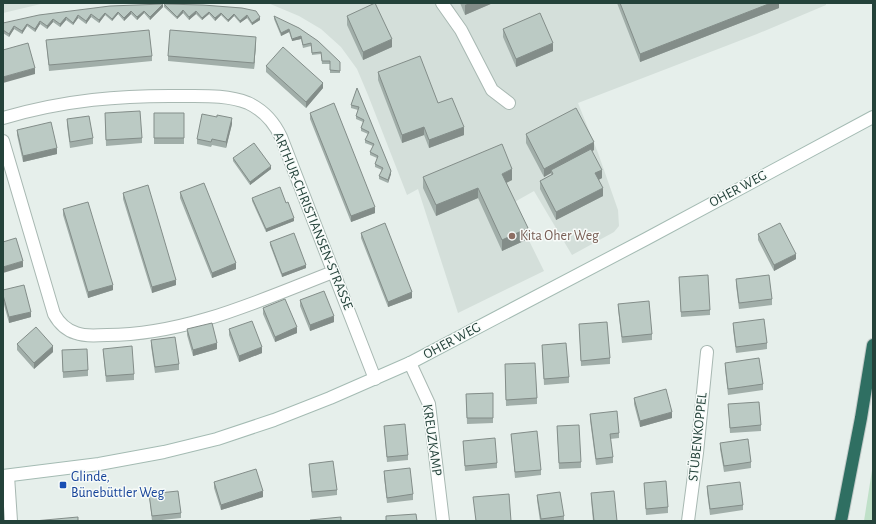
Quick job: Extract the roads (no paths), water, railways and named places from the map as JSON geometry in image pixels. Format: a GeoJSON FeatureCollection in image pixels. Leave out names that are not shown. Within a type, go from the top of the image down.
{"type":"FeatureCollection","features":[{"type":"Feature","properties":{"kind":"highway"},"geometry":{"type":"LineString","coordinates":[[842,521],[873,346]]}},
{"type":"Feature","properties":{"kind":"street"},"geometry":{"type":"LineString","coordinates":[[442,3],[460,30],[492,90],[509,103]]}},
{"type":"Feature","properties":{"kind":"street","name":"ARTHUR-CHRISTIANSEN-STRASSE"},"geometry":{"type":"LineString","coordinates":[[3,118],[66,103],[124,96],[210,96],[232,99],[248,103],[255,107],[268,117],[277,130],[375,379]]}},
{"type":"Feature","properties":{"kind":"street","name":"OHER WEG"},"geometry":{"type":"LineString","coordinates":[[6,476],[99,464],[164,452],[217,439],[274,420],[375,379],[410,363],[646,240],[871,118]]}},
{"type":"Feature","properties":{"kind":"street"},"geometry":{"type":"LineString","coordinates":[[3,141],[54,314],[61,324],[71,331],[83,335],[122,335],[183,325],[232,311],[333,272]]}},
{"type":"Feature","properties":{"kind":"street","name":"STÜBENKOPPEL"},"geometry":{"type":"LineString","coordinates":[[688,521],[697,452],[707,352]]}},
{"type":"Feature","properties":{"kind":"street","name":"KREUZKAMP"},"geometry":{"type":"LineString","coordinates":[[410,363],[429,404],[443,521]]}},
{"type":"Feature","properties":{"kind":"street"},"geometry":{"type":"LineString","coordinates":[[6,476],[11,521]]}},
{"type":"Feature","properties":{"kind":"place","name":"Kita Oher Weg"},"geometry":{"type":"Point","coordinates":[512,236]}},
{"type":"Feature","properties":{"kind":"place","name":"Glinde, Bünebüttler Weg"},"geometry":{"type":"Point","coordinates":[63,485]}}]}
